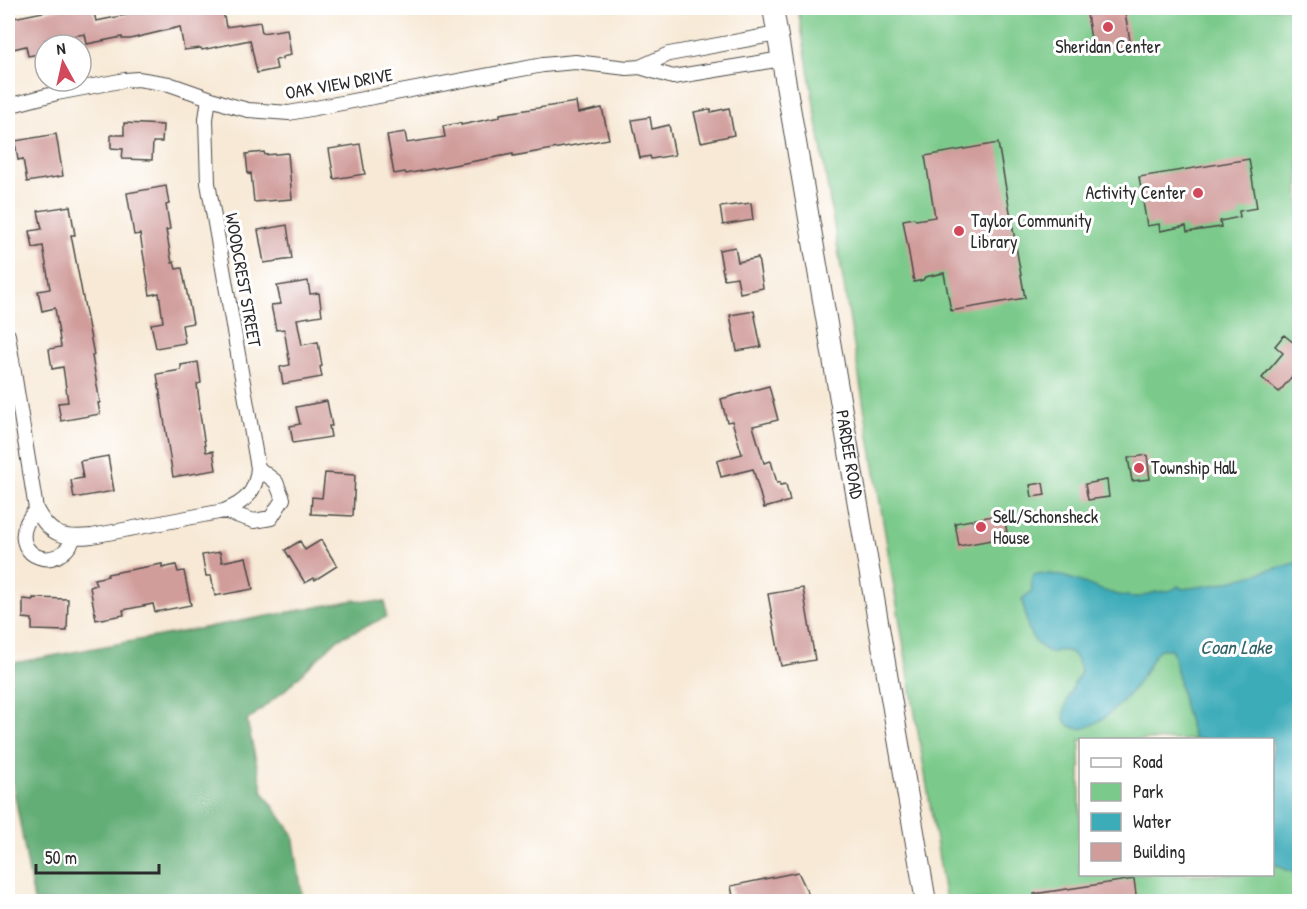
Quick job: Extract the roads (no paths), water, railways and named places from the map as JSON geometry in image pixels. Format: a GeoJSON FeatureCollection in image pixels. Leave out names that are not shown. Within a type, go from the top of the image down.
{"type":"FeatureCollection","features":[{"type":"Feature","properties":{"kind":"main road","name":"PARDEE ROAD"},"geometry":{"type":"LineString","coordinates":[[773,8],[926,902]]}},
{"type":"Feature","properties":{"kind":"street","name":"OAK VIEW DRIVE"},"geometry":{"type":"LineString","coordinates":[[640,67],[669,54],[777,34]]}},
{"type":"Feature","properties":{"kind":"street","name":"OAK VIEW DRIVE"},"geometry":{"type":"LineString","coordinates":[[9,104],[125,80],[169,84],[248,110],[289,112],[543,65],[575,63],[640,67],[673,76],[782,59]]}},
{"type":"Feature","properties":{"kind":"street","name":"WOODCREST STREET"},"geometry":{"type":"LineString","coordinates":[[209,98],[206,119],[208,183],[258,468]]}},
{"type":"Feature","properties":{"kind":"street"},"geometry":{"type":"LineString","coordinates":[[8,335],[36,509],[45,524],[60,535],[74,538],[224,511],[236,506],[247,496],[257,483],[258,468]]}},
{"type":"Feature","properties":{"kind":"street"},"geometry":{"type":"LineString","coordinates":[[224,511],[254,521],[271,518],[283,500],[276,482],[258,468]]}},
{"type":"Feature","properties":{"kind":"street"},"geometry":{"type":"LineString","coordinates":[[36,509],[26,523],[24,532],[24,541],[34,556],[45,559],[59,557],[70,547],[74,538]]}},
{"type":"Feature","properties":{"kind":"water","name":"Coan Lake"},"geometry":{"type":"Polygon","coordinates":[[[1300,562],[1299,873],[1288,871],[1274,864],[1274,738],[1194,738],[1171,649],[1160,649],[1140,680],[1103,719],[1081,728],[1072,727],[1064,719],[1070,694],[1081,672],[1079,665],[1071,653],[1057,651],[1050,653],[1036,642],[1029,630],[1022,599],[1032,591],[1031,581],[1034,574],[1060,576],[1112,593],[1138,597],[1171,590],[1178,586],[1183,589],[1219,584],[1300,562]]]}},
{"type":"Feature","properties":{"kind":"place","name":"Sheridan Center"},"geometry":{"type":"Point","coordinates":[1108,27]}},
{"type":"Feature","properties":{"kind":"place","name":"Activity Center"},"geometry":{"type":"Point","coordinates":[1198,193]}},
{"type":"Feature","properties":{"kind":"place","name":"Taylor Community Library"},"geometry":{"type":"Point","coordinates":[959,231]}},
{"type":"Feature","properties":{"kind":"place","name":"Township Hall"},"geometry":{"type":"Point","coordinates":[1139,468]}},
{"type":"Feature","properties":{"kind":"place","name":"Sell/Schonsheck House"},"geometry":{"type":"Point","coordinates":[981,527]}}]}
